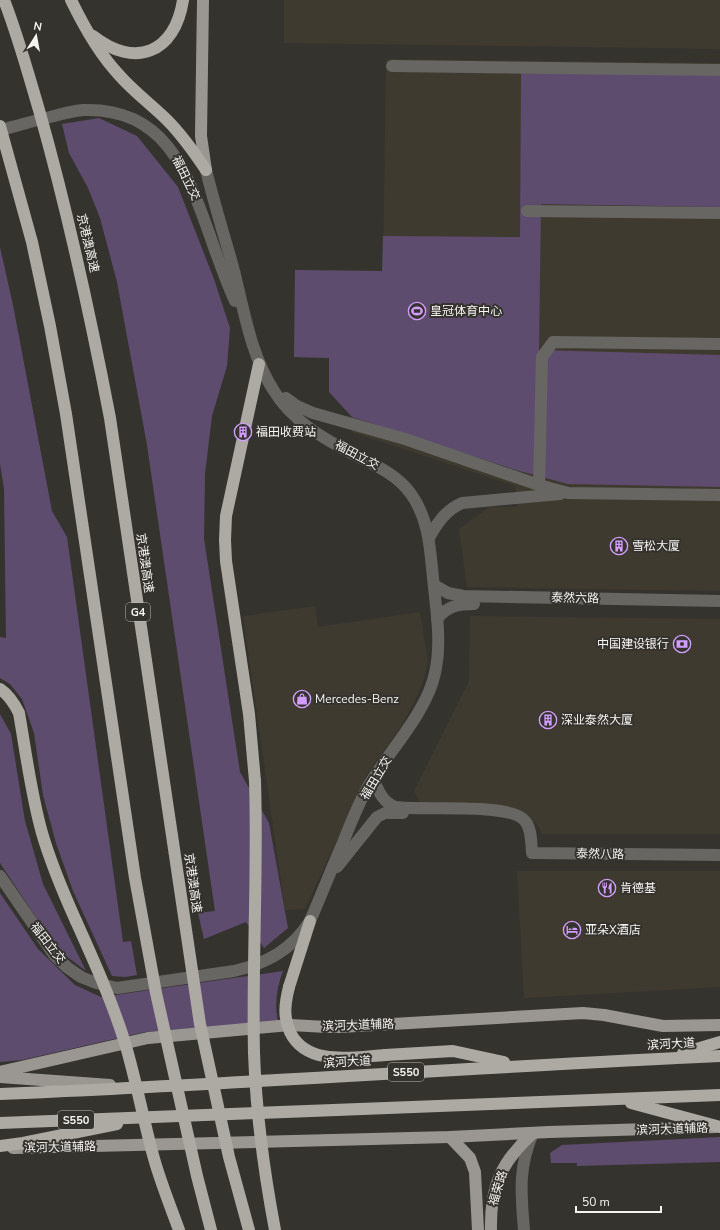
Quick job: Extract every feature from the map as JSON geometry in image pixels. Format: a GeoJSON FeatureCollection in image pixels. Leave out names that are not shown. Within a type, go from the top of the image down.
{"type":"FeatureCollection","features":[{"type":"Feature","properties":{"kind":"highway","name":"京港澳高速"},"geometry":{"type":"LineString","coordinates":[[4,0],[18,38],[53,159],[74,241],[92,322],[110,418],[200,1024],[229,1157],[249,1230]]}},
{"type":"Feature","properties":{"kind":"highway"},"geometry":{"type":"LineString","coordinates":[[70,0],[86,31],[106,60],[120,77],[167,120],[182,136],[206,170]]}},
{"type":"Feature","properties":{"kind":"highway"},"geometry":{"type":"LineString","coordinates":[[86,31],[103,44],[119,50],[134,54],[147,52],[161,46],[169,35],[177,21],[183,0]]}},
{"type":"Feature","properties":{"kind":"highway"},"geometry":{"type":"LineString","coordinates":[[0,126],[32,242],[50,326],[66,414],[135,878],[156,993],[193,1161],[211,1230]]}},
{"type":"Feature","properties":{"kind":"highway"},"geometry":{"type":"LineString","coordinates":[[259,364],[226,516],[225,540],[226,561],[249,714],[255,781],[254,1054],[262,1148],[275,1230]]}},
{"type":"Feature","properties":{"kind":"highway"},"geometry":{"type":"LineString","coordinates":[[0,689],[13,702],[19,713],[36,810],[42,833],[61,888],[103,980],[118,1021],[153,1155],[179,1230]]}},
{"type":"Feature","properties":{"kind":"highway"},"geometry":{"type":"LineString","coordinates":[[310,921],[285,1001],[286,1020],[293,1038],[308,1052],[320,1056],[331,1057],[453,1051],[519,1065]]}},
{"type":"Feature","properties":{"kind":"highway"},"geometry":{"type":"LineString","coordinates":[[664,1059],[720,1042]]}},
{"type":"Feature","properties":{"kind":"highway","name":"滨河大道"},"geometry":{"type":"LineString","coordinates":[[0,1094],[147,1088],[519,1065],[720,1056]]}},
{"type":"Feature","properties":{"kind":"highway","name":"S550"},"geometry":{"type":"LineString","coordinates":[[0,1124],[720,1095]]}},
{"type":"Feature","properties":{"kind":"highway"},"geometry":{"type":"LineString","coordinates":[[620,1100],[720,1127]]}},
{"type":"Feature","properties":{"kind":"highway"},"geometry":{"type":"LineString","coordinates":[[0,1147],[153,1117]]}},
{"type":"Feature","properties":{"kind":"main road"},"geometry":{"type":"LineString","coordinates":[[203,0],[201,136],[206,170]]}},
{"type":"Feature","properties":{"kind":"main road","name":"滨河大道辅路"},"geometry":{"type":"LineString","coordinates":[[0,1072],[148,1038],[290,1025],[340,1027],[583,1014],[604,1015],[663,1026],[720,1024]]}},
{"type":"Feature","properties":{"kind":"main road"},"geometry":{"type":"LineString","coordinates":[[0,1077],[147,1088]]}},
{"type":"Feature","properties":{"kind":"main road","name":"滨河大道辅路"},"geometry":{"type":"LineString","coordinates":[[0,1147],[450,1137],[720,1127]]}},
{"type":"Feature","properties":{"kind":"main road","name":"福荣路"},"geometry":{"type":"LineString","coordinates":[[491,1230],[492,1199],[498,1179],[509,1158],[533,1133]]}},
{"type":"Feature","properties":{"kind":"main road","name":"福荣路"},"geometry":{"type":"LineString","coordinates":[[450,1137],[470,1158],[475,1172],[478,1230]]}},
{"type":"Feature","properties":{"kind":"street"},"geometry":{"type":"LineString","coordinates":[[392,66],[720,70]]}},
{"type":"Feature","properties":{"kind":"street","name":"福田立交"},"geometry":{"type":"LineString","coordinates":[[0,130],[67,112],[100,110],[136,121],[152,131],[166,143],[187,176],[222,271],[250,335]]}},
{"type":"Feature","properties":{"kind":"street","name":"福田立交"},"geometry":{"type":"LineString","coordinates":[[0,876],[55,956],[68,968],[81,977],[91,981],[116,988],[234,971],[252,967],[269,959],[294,943],[303,933],[310,921],[359,805],[373,779],[426,701],[435,674],[438,658],[438,638],[434,585],[429,538],[426,524],[419,508],[412,494],[401,483],[378,466],[327,440],[309,428],[282,402],[268,381],[259,364],[250,335],[206,170]]}},
{"type":"Feature","properties":{"kind":"street"},"geometry":{"type":"LineString","coordinates":[[527,211],[720,213]]}},
{"type":"Feature","properties":{"kind":"street"},"geometry":{"type":"LineString","coordinates":[[539,485],[542,357],[553,342],[720,344]]}},
{"type":"Feature","properties":{"kind":"street"},"geometry":{"type":"LineString","coordinates":[[268,381],[288,400],[309,412],[405,439],[539,485],[568,493]]}},
{"type":"Feature","properties":{"kind":"street"},"geometry":{"type":"LineString","coordinates":[[429,538],[441,518],[454,506],[462,503],[568,493],[720,496]]}},
{"type":"Feature","properties":{"kind":"street","name":"泰然六路"},"geometry":{"type":"LineString","coordinates":[[434,585],[448,593],[463,596],[720,601]]}},
{"type":"Feature","properties":{"kind":"street","name":"泰然六路"},"geometry":{"type":"LineString","coordinates":[[437,619],[449,607],[466,604],[720,607]]}},
{"type":"Feature","properties":{"kind":"street","name":"泰然八路"},"geometry":{"type":"LineString","coordinates":[[373,779],[384,800],[396,807],[501,810],[519,815],[527,824],[530,833],[532,853],[720,855]]}},
{"type":"Feature","properties":{"kind":"street"},"geometry":{"type":"LineString","coordinates":[[328,877],[375,819],[382,814],[501,814],[510,812]]}},
{"type":"Feature","properties":{"kind":"street"},"geometry":{"type":"LineString","coordinates":[[524,1230],[521,1191],[522,1173],[526,1153],[533,1133]]}},
{"type":"Feature","properties":{"kind":"shaded area"},"geometry":{"type":"Polygon","coordinates":[[[284,0],[720,0],[720,49],[284,43],[284,0]]]}},
{"type":"Feature","properties":{"kind":"shaded area"},"geometry":{"type":"Polygon","coordinates":[[[386,59],[720,63],[720,591],[467,587],[459,529],[489,507],[517,507],[515,486],[352,432],[352,417],[329,392],[329,358],[294,357],[295,270],[383,271],[386,59]]]}},
{"type":"Feature","properties":{"kind":"shaded area","name":"皇冠体育中心"},"geometry":{"type":"Polygon","coordinates":[[[521,73],[720,75],[720,207],[541,204],[539,350],[720,355],[720,487],[568,484],[516,470],[352,417],[329,392],[329,358],[294,357],[295,270],[382,271],[383,236],[520,237],[521,73]]]}},
{"type":"Feature","properties":{"kind":"shaded area"},"geometry":{"type":"Polygon","coordinates":[[[99,118],[137,136],[178,187],[214,279],[230,328],[227,366],[212,416],[205,474],[204,539],[240,772],[269,823],[288,928],[264,948],[246,922],[204,939],[198,913],[215,911],[147,445],[117,282],[100,218],[88,188],[69,153],[62,124],[99,118]]]}},
{"type":"Feature","properties":{"kind":"shaded area"},"geometry":{"type":"Polygon","coordinates":[[[0,247],[13,305],[52,511],[67,537],[123,942],[131,941],[137,975],[125,977],[112,976],[73,891],[56,843],[43,795],[34,733],[22,699],[10,684],[0,678],[0,637],[6,638],[4,489],[0,464],[0,247]]]}},
{"type":"Feature","properties":{"kind":"shaded area"},"geometry":{"type":"Polygon","coordinates":[[[315,606],[318,627],[420,612],[428,660],[423,682],[414,703],[400,728],[368,773],[305,909],[285,910],[243,616],[315,606]]]}},
{"type":"Feature","properties":{"kind":"shaded area"},"geometry":{"type":"Polygon","coordinates":[[[470,616],[720,619],[720,834],[542,834],[538,825],[527,816],[421,804],[414,791],[469,681],[470,616]]]}},
{"type":"Feature","properties":{"kind":"shaded area"},"geometry":{"type":"Polygon","coordinates":[[[0,714],[11,734],[25,821],[43,884],[86,971],[65,955],[41,925],[0,863],[0,714]]]}},
{"type":"Feature","properties":{"kind":"shaded area"},"geometry":{"type":"Polygon","coordinates":[[[517,871],[720,871],[720,987],[524,998],[517,871]]]}},
{"type":"Feature","properties":{"kind":"shaded area"},"geometry":{"type":"Polygon","coordinates":[[[0,893],[38,949],[75,985],[101,997],[283,971],[277,996],[276,1008],[278,1021],[145,1032],[22,1060],[0,1062],[0,893]]]}},
{"type":"Feature","properties":{"kind":"shaded area"},"geometry":{"type":"Polygon","coordinates":[[[720,1137],[720,1162],[577,1166],[577,1163],[551,1163],[550,1153],[562,1145],[720,1137]]]}},
{"type":"Feature","properties":{"kind":"place","name":"皇冠体育中心"},"geometry":{"type":"Point","coordinates":[417,311]}},
{"type":"Feature","properties":{"kind":"place","name":"福田收费站"},"geometry":{"type":"Point","coordinates":[243,432]}},
{"type":"Feature","properties":{"kind":"place","name":"雪松大厦"},"geometry":{"type":"Point","coordinates":[619,546]}},
{"type":"Feature","properties":{"kind":"place","name":"中国建设银行"},"geometry":{"type":"Point","coordinates":[682,644]}},
{"type":"Feature","properties":{"kind":"place","name":"Mercedes-Benz"},"geometry":{"type":"Point","coordinates":[302,699]}},
{"type":"Feature","properties":{"kind":"place","name":"深业泰然大厦"},"geometry":{"type":"Point","coordinates":[548,720]}},
{"type":"Feature","properties":{"kind":"place","name":"肯德基"},"geometry":{"type":"Point","coordinates":[607,888]}},
{"type":"Feature","properties":{"kind":"place","name":"亚朵X酒店"},"geometry":{"type":"Point","coordinates":[572,930]}}]}
